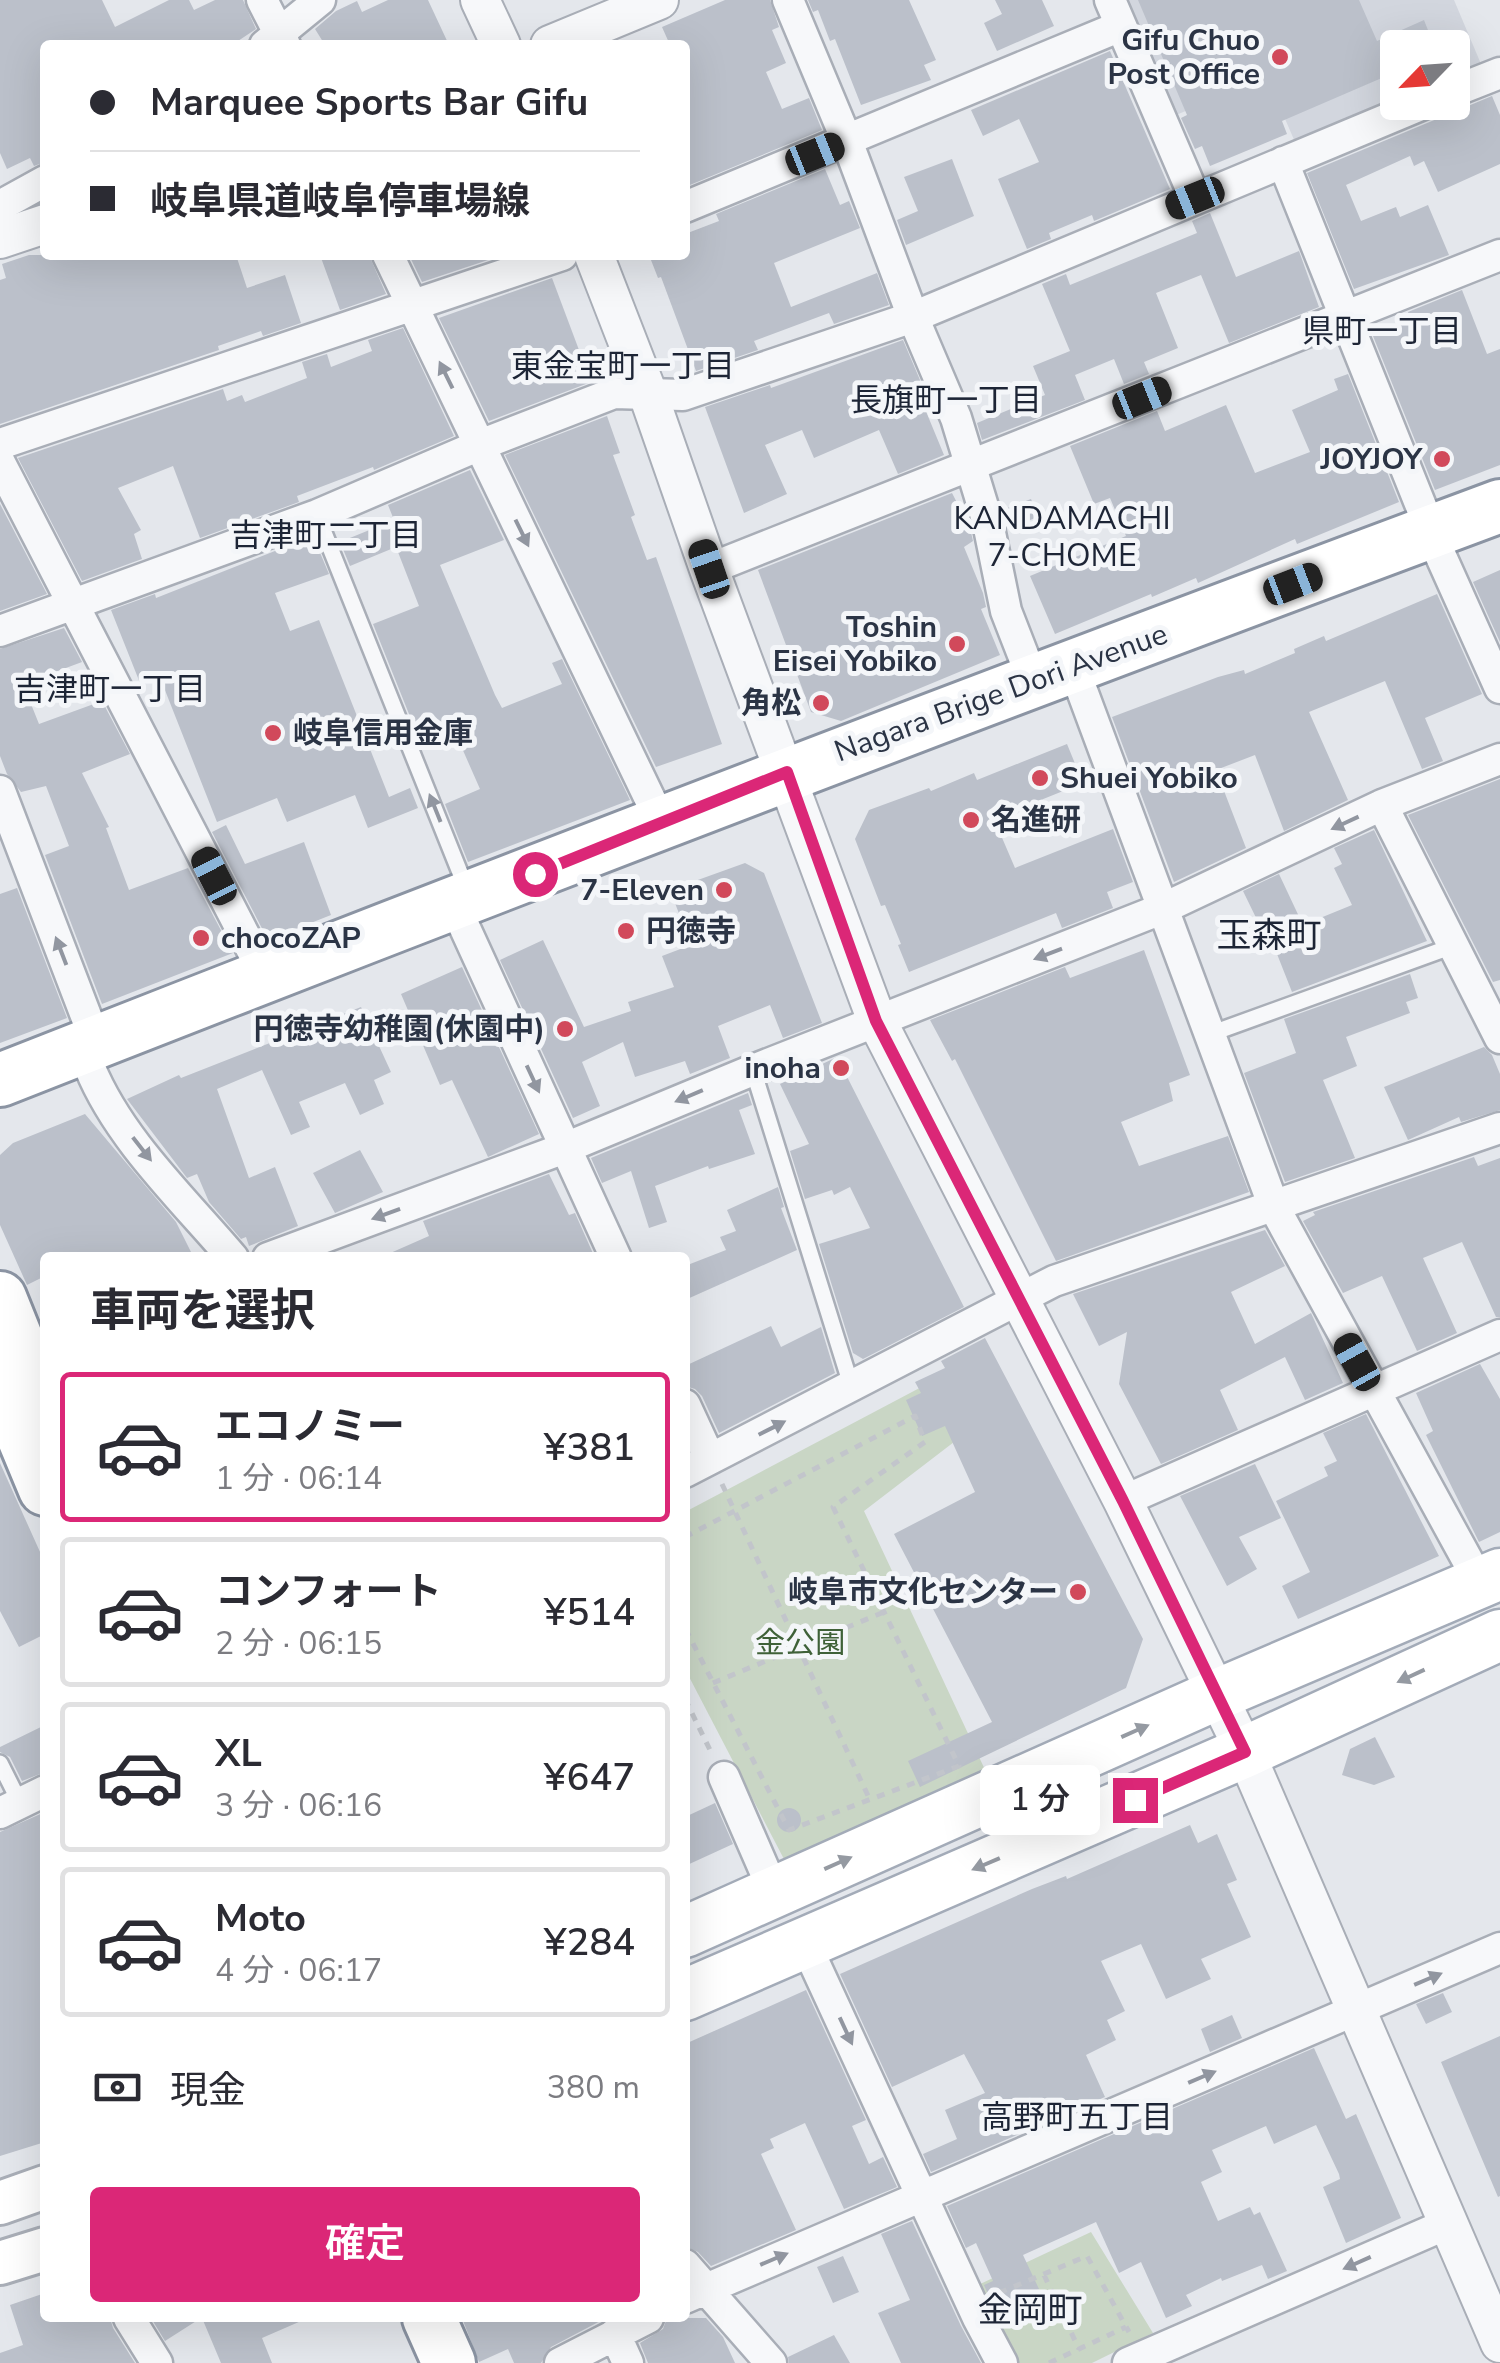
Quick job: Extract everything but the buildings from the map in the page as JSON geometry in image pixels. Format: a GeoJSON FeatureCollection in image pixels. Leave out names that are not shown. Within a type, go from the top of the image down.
{"type":"FeatureCollection","features":[{"type":"Feature","properties":{"kind":"highway","name":"Nagara Brige Dori Avenue"},"geometry":{"type":"LineString","coordinates":[[0,1080],[93,1055],[1435,542],[1500,506]]}},
{"type":"Feature","properties":{"kind":"highway","name":"Nagara Brige Dori Avenue"},"geometry":{"type":"LineString","coordinates":[[1435,542],[1500,529]]}},
{"type":"Feature","properties":{"kind":"highway","name":"Nagara Brige Dori Avenue"},"geometry":{"type":"LineString","coordinates":[[0,1103],[93,1055],[266,977],[467,912],[662,824],[791,785]]}},
{"type":"Feature","properties":{"kind":"highway"},"geometry":{"type":"LineString","coordinates":[[0,1298],[29,1378],[40,1454]]}},
{"type":"Feature","properties":{"kind":"highway"},"geometry":{"type":"LineString","coordinates":[[394,2322],[410,2363]]}},
{"type":"Feature","properties":{"kind":"highway"},"geometry":{"type":"LineString","coordinates":[[431,2322],[449,2363]]}},
{"type":"Feature","properties":{"kind":"main road"},"geometry":{"type":"LineString","coordinates":[[690,1930],[1216,1694],[1490,1579]]}},
{"type":"Feature","properties":{"kind":"main road"},"geometry":{"type":"LineString","coordinates":[[690,1993],[1245,1752],[1500,1635]]}},
{"type":"Feature","properties":{"kind":"main road"},"geometry":{"type":"LineString","coordinates":[[0,2203],[40,2189]]}},
{"type":"Feature","properties":{"kind":"main road"},"geometry":{"type":"LineString","coordinates":[[0,2263],[40,2250]]}},
{"type":"Feature","properties":{"kind":"street"},"geometry":{"type":"LineString","coordinates":[[262,0],[275,40]]}},
{"type":"Feature","properties":{"kind":"street"},"geometry":{"type":"LineString","coordinates":[[278,40],[320,0]]}},
{"type":"Feature","properties":{"kind":"street"},"geometry":{"type":"LineString","coordinates":[[480,0],[498,40]]}},
{"type":"Feature","properties":{"kind":"street"},"geometry":{"type":"LineString","coordinates":[[562,40],[659,0]]}},
{"type":"Feature","properties":{"kind":"street"},"geometry":{"type":"LineString","coordinates":[[788,0],[956,418],[988,524],[1006,611],[1057,685],[1164,908],[1274,1207],[1374,1393],[1490,1579]]}},
{"type":"Feature","properties":{"kind":"street"},"geometry":{"type":"LineString","coordinates":[[690,205],[847,141],[1116,13],[1195,198]]}},
{"type":"Feature","properties":{"kind":"street"},"geometry":{"type":"LineString","coordinates":[[1470,85],[1500,73]]}},
{"type":"Feature","properties":{"kind":"street"},"geometry":{"type":"LineString","coordinates":[[0,631],[317,514],[614,393],[683,395],[913,316],[1385,120]]}},
{"type":"Feature","properties":{"kind":"street"},"geometry":{"type":"LineString","coordinates":[[1284,162],[1435,542],[1500,688]]}},
{"type":"Feature","properties":{"kind":"street"},"geometry":{"type":"LineString","coordinates":[[0,206],[40,184]]}},
{"type":"Feature","properties":{"kind":"street"},"geometry":{"type":"LineString","coordinates":[[0,239],[40,226]]}},
{"type":"Feature","properties":{"kind":"street"},"geometry":{"type":"LineString","coordinates":[[709,569],[1500,255]]}},
{"type":"Feature","properties":{"kind":"street"},"geometry":{"type":"LineString","coordinates":[[390,260],[662,824]]}},
{"type":"Feature","properties":{"kind":"street"},"geometry":{"type":"LineString","coordinates":[[0,444],[547,260]]}},
{"type":"Feature","properties":{"kind":"street"},"geometry":{"type":"LineString","coordinates":[[596,260],[876,1021],[1123,1501],[1245,1752],[1447,2224],[1497,2330]]}},
{"type":"Feature","properties":{"kind":"street"},"geometry":{"type":"LineString","coordinates":[[0,463],[266,977]]}},
{"type":"Feature","properties":{"kind":"street"},"geometry":{"type":"LineString","coordinates":[[284,1252],[565,1148],[1164,908],[1382,806],[1500,758]]}},
{"type":"Feature","properties":{"kind":"street"},"geometry":{"type":"LineString","coordinates":[[0,791],[93,1055],[100,1092],[141,1150],[228,1252]]}},
{"type":"Feature","properties":{"kind":"street"},"geometry":{"type":"LineString","coordinates":[[1382,806],[1500,1038]]}},
{"type":"Feature","properties":{"kind":"street"},"geometry":{"type":"LineString","coordinates":[[467,912],[565,1148],[613,1252]]}},
{"type":"Feature","properties":{"kind":"street"},"geometry":{"type":"LineString","coordinates":[[690,1428],[698,1465],[1054,1281],[1500,1128]]}},
{"type":"Feature","properties":{"kind":"street"},"geometry":{"type":"LineString","coordinates":[[1123,1501],[1500,1335]]}},
{"type":"Feature","properties":{"kind":"street"},"geometry":{"type":"LineString","coordinates":[[724,1777],[774,1892]]}},
{"type":"Feature","properties":{"kind":"street"},"geometry":{"type":"LineString","coordinates":[[805,1943],[1002,2363]]}},
{"type":"Feature","properties":{"kind":"street"},"geometry":{"type":"LineString","coordinates":[[771,2363],[696,2292],[1500,1948]]}},
{"type":"Feature","properties":{"kind":"street"},"geometry":{"type":"LineString","coordinates":[[1128,2363],[1447,2224]]}},
{"type":"Feature","properties":{"kind":"street"},"geometry":{"type":"LineString","coordinates":[[132,2322],[158,2363]]}},
{"type":"Feature","properties":{"kind":"street"},"geometry":{"type":"LineString","coordinates":[[560,2363],[640,2322]]}},
{"type":"Feature","properties":{"kind":"street"},"geometry":{"type":"LineString","coordinates":[[616,2334],[628,2363]]}},
{"type":"Feature","properties":{"kind":"lane"},"geometry":{"type":"LineString","coordinates":[[317,514],[467,912]]}},
{"type":"Feature","properties":{"kind":"lane"},"geometry":{"type":"LineString","coordinates":[[1210,1034],[1452,946]]}},
{"type":"Feature","properties":{"kind":"lane"},"geometry":{"type":"LineString","coordinates":[[752,1070],[852,1388]]}},
{"type":"Feature","properties":{"kind":"lane"},"geometry":{"type":"LineString","coordinates":[[0,1763],[22,1802]]}},
{"type":"Feature","properties":{"kind":"path"},"geometry":{"type":"LineString","coordinates":[[690,1535],[915,1416],[924,1442],[833,1507],[959,1766],[789,1830],[690,1638]]}},
{"type":"Feature","properties":{"kind":"path"},"geometry":{"type":"LineString","coordinates":[[736,1511],[870,1800]]}},
{"type":"Feature","properties":{"kind":"path"},"geometry":{"type":"LineString","coordinates":[[713,1682],[884,1612]]}},
{"type":"Feature","properties":{"kind":"path"},"geometry":{"type":"LineString","coordinates":[[690,1709],[724,1777]]}},
{"type":"Feature","properties":{"kind":"path"},"geometry":{"type":"LineString","coordinates":[[1012,2321],[1001,2292],[1087,2256],[1126,2327],[1049,2363]]}},
{"type":"Feature","properties":{"kind":"path"},"geometry":{"type":"LineString","coordinates":[[1044,2274],[1078,2349]]}},
{"type":"Feature","properties":{"kind":"shaded area","name":"Gifu Chuo Post Office"},"geometry":{"type":"Polygon","coordinates":[[[1126,0],[1454,0],[1467,30],[1380,30],[1380,106],[1295,142],[1267,77],[1176,115],[1126,0]]]}},
{"type":"Feature","properties":{"kind":"shaded area","name":"Gifu Chuo Post Office"},"geometry":{"type":"Polygon","coordinates":[[[1470,38],[1481,64],[1470,69],[1470,38]]]}},
{"type":"Feature","properties":{"kind":"green space","name":"金公園"},"geometry":{"type":"Polygon","coordinates":[[[929,1383],[954,1442],[864,1511],[987,1774],[786,1863],[690,1679],[690,1509],[929,1383]]]}},
{"type":"Feature","properties":{"kind":"green space"},"geometry":{"type":"Polygon","coordinates":[[[1091,2232],[1153,2333],[1092,2363],[1011,2363],[978,2285],[1091,2232]]]}},
{"type":"Feature","properties":{"kind":"place","name":"Gifu Chuo Post Office"},"geometry":{"type":"Point","coordinates":[1280,57]}},
{"type":"Feature","properties":{"kind":"place","name":"JOYJOY"},"geometry":{"type":"Point","coordinates":[1442,459]}},
{"type":"Feature","properties":{"kind":"place","name":"Toshin Eisei Yobiko"},"geometry":{"type":"Point","coordinates":[957,644]}},
{"type":"Feature","properties":{"kind":"place","name":"角松"},"geometry":{"type":"Point","coordinates":[821,703]}},
{"type":"Feature","properties":{"kind":"place","name":"岐阜信用金庫"},"geometry":{"type":"Point","coordinates":[273,733]}},
{"type":"Feature","properties":{"kind":"place","name":"Shuei Yobiko"},"geometry":{"type":"Point","coordinates":[1040,778]}},
{"type":"Feature","properties":{"kind":"place","name":"名進研"},"geometry":{"type":"Point","coordinates":[971,820]}},
{"type":"Feature","properties":{"kind":"place","name":"7-Eleven"},"geometry":{"type":"Point","coordinates":[724,890]}},
{"type":"Feature","properties":{"kind":"place","name":"円徳寺"},"geometry":{"type":"Point","coordinates":[626,931]}},
{"type":"Feature","properties":{"kind":"place","name":"chocoZAP"},"geometry":{"type":"Point","coordinates":[201,938]}},
{"type":"Feature","properties":{"kind":"place","name":"円徳寺幼稚園(休園中)"},"geometry":{"type":"Point","coordinates":[565,1029]}},
{"type":"Feature","properties":{"kind":"place","name":"inoha"},"geometry":{"type":"Point","coordinates":[841,1068]}},
{"type":"Feature","properties":{"kind":"place","name":"岐阜市文化センター"},"geometry":{"type":"Point","coordinates":[1078,1592]}},
{"type":"Feature","properties":{"kind":"district","name":"県町一丁目"},"geometry":{"type":"Point","coordinates":[1382,331]}},
{"type":"Feature","properties":{"kind":"district","name":"東金宝町一丁目"},"geometry":{"type":"Point","coordinates":[623,366]}},
{"type":"Feature","properties":{"kind":"district","name":"長旗町一丁目"},"geometry":{"type":"Point","coordinates":[946,400]}},
{"type":"Feature","properties":{"kind":"district","name":"吉津町二丁目"},"geometry":{"type":"Point","coordinates":[326,535]}},
{"type":"Feature","properties":{"kind":"district","name":"KANDAMACHI 7-CHOME"},"geometry":{"type":"Point","coordinates":[1062,536]}},
{"type":"Feature","properties":{"kind":"district","name":"吉津町一丁目"},"geometry":{"type":"Point","coordinates":[110,689]}},
{"type":"Feature","properties":{"kind":"district","name":"玉森町"},"geometry":{"type":"Point","coordinates":[1269,935]}},
{"type":"Feature","properties":{"kind":"district","name":"高野町五丁目"},"geometry":{"type":"Point","coordinates":[1077,2117]}},
{"type":"Feature","properties":{"kind":"district","name":"金岡町"},"geometry":{"type":"Point","coordinates":[1030,2310]}},
{"type":"Feature","properties":{"kind":"route"},"geometry":{"type":"LineString","coordinates":[[535,874],[787,772],[876,1021],[1123,1501],[1245,1752],[1135,1800]]}}]}
